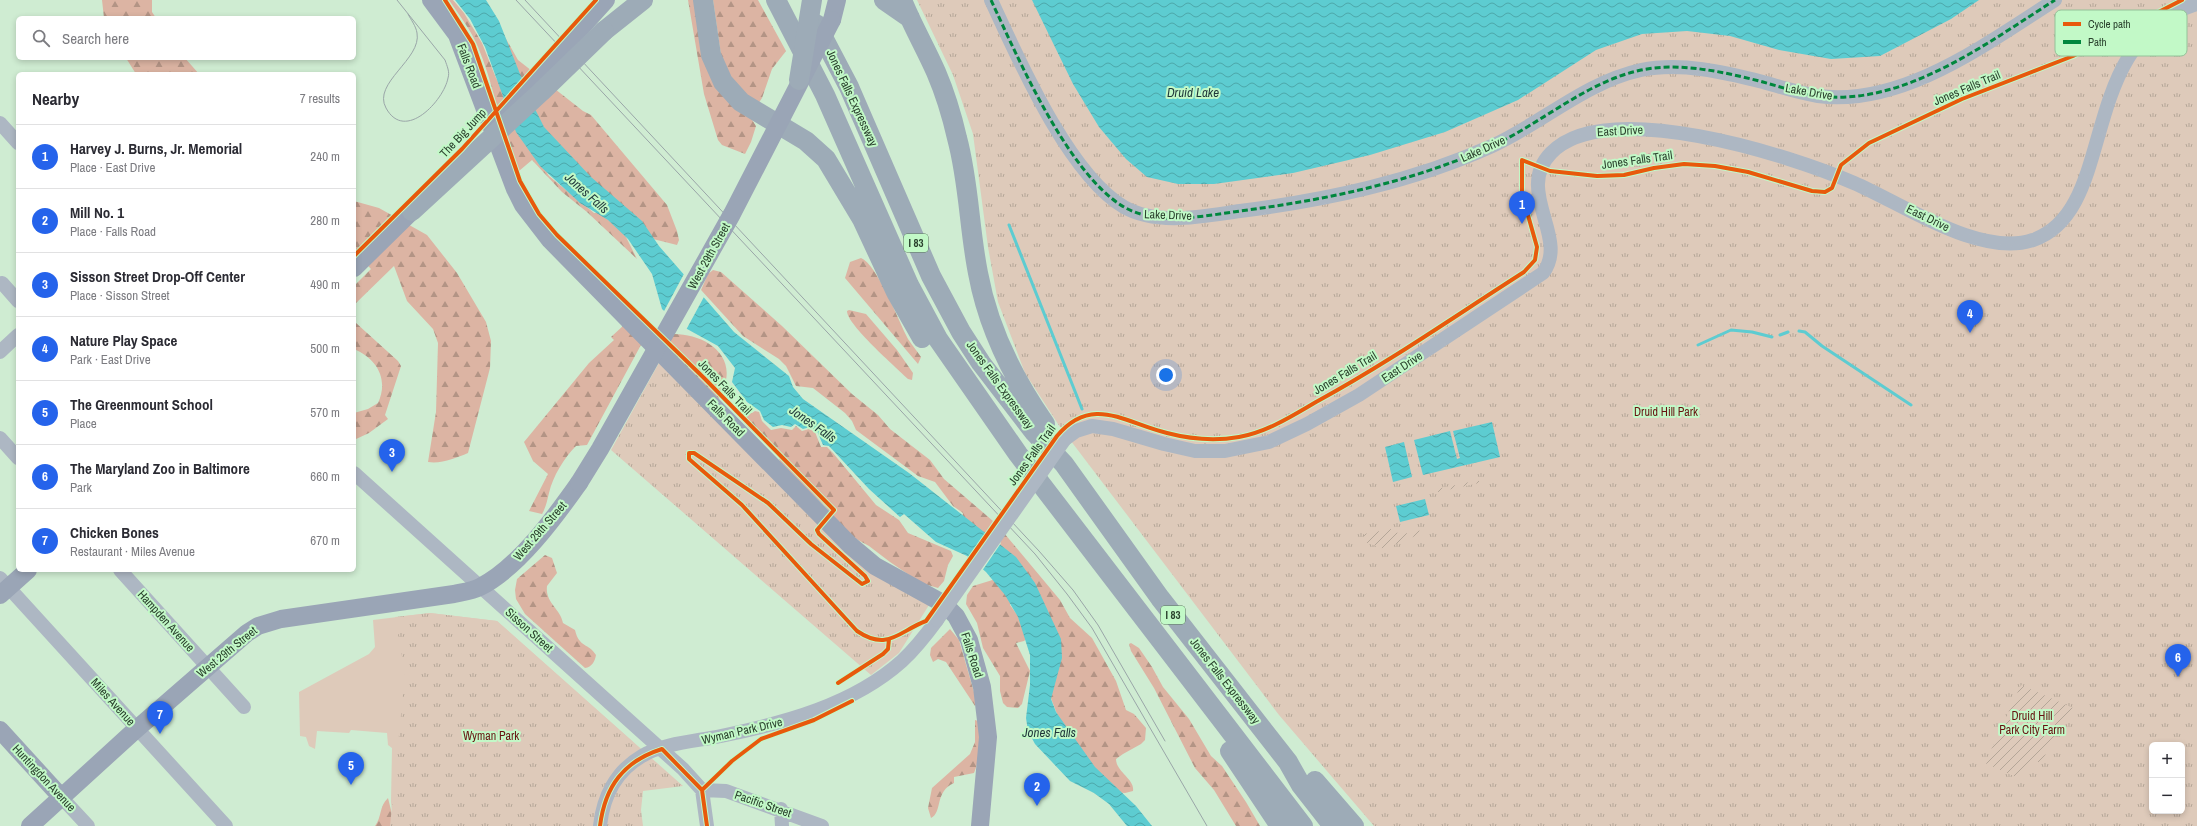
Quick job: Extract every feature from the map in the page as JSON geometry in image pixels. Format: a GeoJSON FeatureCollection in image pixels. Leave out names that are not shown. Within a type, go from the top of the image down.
{"type":"FeatureCollection","features":[{"type":"Feature","properties":{"kind":"highway"},"geometry":{"type":"LineString","coordinates":[[412,210],[541,92],[634,0]]}},
{"type":"Feature","properties":{"kind":"highway"},"geometry":{"type":"LineString","coordinates":[[604,31],[643,0]]}},
{"type":"Feature","properties":{"kind":"highway"},"geometry":{"type":"LineString","coordinates":[[703,0],[707,38],[716,69],[730,91],[741,102],[806,141],[826,159],[838,177],[862,200]]}},
{"type":"Feature","properties":{"kind":"highway","name":"Jones Falls Expressway"},"geometry":{"type":"LineString","coordinates":[[776,0],[812,69],[853,156],[862,200]]}},
{"type":"Feature","properties":{"kind":"highway","name":"Jones Falls Expressway"},"geometry":{"type":"LineString","coordinates":[[803,0],[848,88],[931,276],[961,332],[981,362],[1034,432],[1064,464],[1160,598],[1288,762],[1301,785],[1333,826]]}},
{"type":"Feature","properties":{"kind":"highway"},"geometry":{"type":"LineString","coordinates":[[799,80],[812,0]]}},
{"type":"Feature","properties":{"kind":"highway"},"geometry":{"type":"LineString","coordinates":[[884,0],[910,18]]}},
{"type":"Feature","properties":{"kind":"highway"},"geometry":{"type":"LineString","coordinates":[[902,0],[938,77],[958,140],[978,272],[988,316],[1008,364],[1028,400],[1045,424],[1064,464]]}},
{"type":"Feature","properties":{"kind":"highway","name":"I 83"},"geometry":{"type":"LineString","coordinates":[[862,200],[896,292],[927,346],[976,415],[1018,454],[1303,826]]}},
{"type":"Feature","properties":{"kind":"highway"},"geometry":{"type":"LineString","coordinates":[[1173,658],[1180,680],[1280,826]]}},
{"type":"Feature","properties":{"kind":"highway"},"geometry":{"type":"LineString","coordinates":[[1288,762],[1311,776],[1354,826]]}},
{"type":"Feature","properties":{"kind":"main road","name":"Falls Road"},"geometry":{"type":"LineString","coordinates":[[431,0],[449,22],[464,50],[515,188],[523,205],[550,240],[850,545],[875,566],[944,604],[956,616],[974,655],[986,709],[988,737],[987,759],[980,826]]}},
{"type":"Feature","properties":{"kind":"main road"},"geometry":{"type":"LineString","coordinates":[[358,264],[412,210],[508,109],[606,0]]}},
{"type":"Feature","properties":{"kind":"main road","name":"West 29th Street"},"geometry":{"type":"LineString","coordinates":[[30,826],[137,728],[247,633],[269,621],[454,594],[481,586],[518,558],[548,526],[579,483],[600,449],[732,214],[799,80],[824,38],[832,20],[837,0]]}},
{"type":"Feature","properties":{"kind":"main road"},"geometry":{"type":"LineString","coordinates":[[3,587],[25,572]]}},
{"type":"Feature","properties":{"kind":"main road","name":"Huntingdon Avenue"},"geometry":{"type":"LineString","coordinates":[[0,730],[62,798]]}},
{"type":"Feature","properties":{"kind":"street","name":"Lake Drive"},"geometry":{"type":"LineString","coordinates":[[991,0],[1042,104],[1072,152],[1092,179],[1111,198],[1124,207],[1152,216],[1172,217],[1266,208],[1366,189],[1413,176],[1476,153],[1520,132],[1598,86],[1638,71],[1678,67],[1704,70],[1816,96],[1841,97],[1875,92],[1922,77],[1954,62],[2055,0]]}},
{"type":"Feature","properties":{"kind":"street","name":"East Drive"},"geometry":{"type":"LineString","coordinates":[[2179,10],[2197,4]]}},
{"type":"Feature","properties":{"kind":"street","name":"East Drive"},"geometry":{"type":"LineString","coordinates":[[1065,439],[1084,428],[1102,427],[1181,449],[1225,451],[1269,442],[1343,404],[1543,273],[1552,256],[1538,189],[1541,168],[1551,153],[1560,145],[1576,136],[1595,131],[1646,129],[1683,134],[1727,143],[1791,160],[1837,176],[1947,228],[1978,240],[2006,245],[2019,244],[2043,236],[2060,224],[2074,204],[2087,169],[2109,98],[2130,56]]}},
{"type":"Feature","properties":{"kind":"street"},"geometry":{"type":"LineString","coordinates":[[0,123],[16,141]]}},
{"type":"Feature","properties":{"kind":"street"},"geometry":{"type":"LineString","coordinates":[[2,283],[16,299]]}},
{"type":"Feature","properties":{"kind":"street"},"geometry":{"type":"LineString","coordinates":[[0,352],[16,337]]}},
{"type":"Feature","properties":{"kind":"street"},"geometry":{"type":"LineString","coordinates":[[0,438],[16,456]]}},
{"type":"Feature","properties":{"kind":"street","name":"Wyman Park Drive"},"geometry":{"type":"LineString","coordinates":[[600,826],[604,806],[615,780],[635,760],[644,754],[765,727],[796,718],[831,704],[871,683],[901,662],[922,640],[937,620],[1065,439]]}},
{"type":"Feature","properties":{"kind":"street","name":"Sisson Street"},"geometry":{"type":"LineString","coordinates":[[356,475],[662,749],[702,790]]}},
{"type":"Feature","properties":{"kind":"street","name":"Hampden Avenue"},"geometry":{"type":"LineString","coordinates":[[122,572],[244,707]]}},
{"type":"Feature","properties":{"kind":"street","name":"Miles Avenue"},"geometry":{"type":"LineString","coordinates":[[3,587],[137,728],[226,826]]}},
{"type":"Feature","properties":{"kind":"street"},"geometry":{"type":"LineString","coordinates":[[702,790],[707,826]]}},
{"type":"Feature","properties":{"kind":"street","name":"Pacific Street"},"geometry":{"type":"LineString","coordinates":[[702,790],[726,791],[822,826]]}},
{"type":"Feature","properties":{"kind":"street","name":"Huntingdon Avenue"},"geometry":{"type":"LineString","coordinates":[[62,798],[88,826]]}},
{"type":"Feature","properties":{"kind":"street"},"geometry":{"type":"LineString","coordinates":[[781,810],[782,826]]}},
{"type":"Feature","properties":{"kind":"green space"},"geometry":{"type":"Polygon","coordinates":[[[102,0],[152,0],[152,12],[155,16],[104,16],[102,0]]]}},
{"type":"Feature","properties":{"kind":"green space"},"geometry":{"type":"Polygon","coordinates":[[[449,0],[453,0],[464,13],[482,43],[496,78],[551,167],[547,173],[549,176],[594,213],[599,213],[623,231],[637,259],[587,212],[562,192],[532,160],[519,171],[512,156],[489,78],[478,47],[449,0]]]}},
{"type":"Feature","properties":{"kind":"green space"},"geometry":{"type":"Polygon","coordinates":[[[484,0],[518,60],[583,111],[591,115],[667,205],[677,231],[679,240],[677,245],[653,239],[566,179],[484,0]]]}},
{"type":"Feature","properties":{"kind":"green space"},"geometry":{"type":"Polygon","coordinates":[[[688,0],[697,0],[704,42],[756,126],[745,154],[722,145],[718,140],[704,94],[688,0]]]}},
{"type":"Feature","properties":{"kind":"green space"},"geometry":{"type":"Polygon","coordinates":[[[713,0],[758,0],[786,51],[772,69],[762,98],[756,107],[723,69],[713,0]]]}},
{"type":"Feature","properties":{"kind":"green space","name":"Druid Hill Park"},"geometry":{"type":"Polygon","coordinates":[[[917,0],[2197,0],[2197,826],[1374,826],[1279,715],[1058,424],[1025,373],[998,302],[988,247],[973,134],[953,75],[917,0]]]}},
{"type":"Feature","properties":{"kind":"green space"},"geometry":{"type":"Polygon","coordinates":[[[127,60],[187,60],[197,72],[135,72],[127,60]]]}},
{"type":"Feature","properties":{"kind":"green space"},"geometry":{"type":"Polygon","coordinates":[[[356,202],[379,208],[427,235],[457,273],[486,322],[491,341],[490,368],[468,453],[454,459],[428,462],[436,412],[438,343],[433,329],[407,301],[394,266],[356,303],[356,284],[371,269],[356,253],[356,202]]]}},
{"type":"Feature","properties":{"kind":"green space"},"geometry":{"type":"Polygon","coordinates":[[[861,258],[874,271],[881,282],[908,339],[921,357],[918,364],[845,278],[850,262],[861,258]]]}},
{"type":"Feature","properties":{"kind":"green space"},"geometry":{"type":"Polygon","coordinates":[[[713,270],[721,272],[782,326],[852,394],[878,415],[890,429],[930,460],[944,479],[993,521],[983,537],[962,519],[963,513],[953,506],[935,482],[918,476],[856,430],[852,421],[845,413],[813,388],[796,386],[786,366],[779,359],[743,336],[701,290],[708,274],[713,270]]]}},
{"type":"Feature","properties":{"kind":"green space"},"geometry":{"type":"Polygon","coordinates":[[[849,310],[866,314],[897,350],[913,373],[912,380],[908,379],[863,336],[849,317],[847,311],[849,310]]]}},
{"type":"Feature","properties":{"kind":"green space"},"geometry":{"type":"Polygon","coordinates":[[[356,323],[398,361],[401,366],[385,415],[388,419],[369,433],[356,439],[356,412],[368,409],[378,403],[382,386],[379,371],[375,364],[356,350],[356,323]]]}},
{"type":"Feature","properties":{"kind":"green space"},"geometry":{"type":"Polygon","coordinates":[[[624,325],[642,343],[587,445],[576,446],[567,456],[553,480],[542,514],[529,511],[548,474],[533,461],[524,442],[589,363],[614,340],[611,337],[624,325]]]}},
{"type":"Feature","properties":{"kind":"green space"},"geometry":{"type":"Polygon","coordinates":[[[672,334],[692,336],[711,345],[718,352],[724,360],[726,369],[725,395],[718,399],[662,345],[672,334]]]}},
{"type":"Feature","properties":{"kind":"green space"},"geometry":{"type":"Polygon","coordinates":[[[660,361],[857,560],[929,605],[899,653],[871,675],[611,450],[660,361]]]}},
{"type":"Feature","properties":{"kind":"green space"},"geometry":{"type":"Polygon","coordinates":[[[755,411],[759,412],[762,421],[771,430],[781,428],[792,430],[796,426],[802,431],[809,429],[815,432],[821,447],[827,447],[876,505],[899,520],[908,533],[951,551],[953,556],[948,565],[944,581],[938,588],[921,583],[869,546],[849,535],[824,505],[781,466],[778,455],[748,427],[735,412],[752,413],[755,411]]]}},
{"type":"Feature","properties":{"kind":"green space"},"geometry":{"type":"Polygon","coordinates":[[[1479,480],[1479,483],[1438,492],[1437,489],[1479,480]]]}},
{"type":"Feature","properties":{"kind":"green space"},"geometry":{"type":"Polygon","coordinates":[[[1391,529],[1397,533],[1404,534],[1419,529],[1420,534],[1384,549],[1365,542],[1364,534],[1391,529]]]}},
{"type":"Feature","properties":{"kind":"green space"},"geometry":{"type":"Polygon","coordinates":[[[1004,533],[1060,600],[1070,618],[1092,638],[1116,681],[1126,710],[1134,714],[1146,728],[1145,740],[1116,759],[1119,768],[1131,783],[1133,791],[1125,793],[1113,792],[1063,730],[996,553],[1004,533]]]}},
{"type":"Feature","properties":{"kind":"green space"},"geometry":{"type":"Polygon","coordinates":[[[545,555],[552,558],[557,573],[547,586],[550,601],[559,613],[563,623],[575,630],[579,640],[596,655],[593,663],[585,668],[525,614],[516,599],[515,590],[517,579],[545,555]]]}},
{"type":"Feature","properties":{"kind":"green space"},"geometry":{"type":"Polygon","coordinates":[[[999,578],[1010,597],[1010,605],[1018,616],[1027,638],[1024,641],[1016,643],[1030,671],[1022,704],[1018,708],[1007,707],[1003,703],[1000,691],[1000,676],[983,648],[977,623],[966,604],[967,595],[973,586],[999,578]]]}},
{"type":"Feature","properties":{"kind":"green space","name":"Wyman Park"},"geometry":{"type":"Polygon","coordinates":[[[430,613],[497,621],[633,742],[393,818],[391,802],[392,748],[388,745],[387,733],[351,730],[349,733],[317,731],[315,749],[309,746],[306,737],[300,736],[299,692],[369,654],[375,647],[373,620],[430,613]]]}},
{"type":"Feature","properties":{"kind":"green space","name":"Wyman Park"},"geometry":{"type":"Polygon","coordinates":[[[430,613],[497,621],[683,786],[643,791],[641,810],[643,826],[390,826],[405,674],[395,617],[430,613]]]}},
{"type":"Feature","properties":{"kind":"green space"},"geometry":{"type":"Polygon","coordinates":[[[950,629],[959,640],[976,699],[975,706],[946,662],[938,659],[933,662],[930,655],[931,648],[950,629]]]}},
{"type":"Feature","properties":{"kind":"green space"},"geometry":{"type":"Polygon","coordinates":[[[1131,643],[1139,648],[1163,687],[1189,719],[1211,756],[1222,766],[1260,826],[1236,826],[1214,790],[1195,768],[1154,688],[1131,651],[1129,644],[1131,643]]]}},
{"type":"Feature","properties":{"kind":"green space","name":"Druid Hill Park City Farm"},"geometry":{"type":"Polygon","coordinates":[[[2021,685],[2073,708],[2059,728],[2041,763],[2033,760],[2020,779],[1985,763],[2021,685]]]}},
{"type":"Feature","properties":{"kind":"green space"},"geometry":{"type":"Polygon","coordinates":[[[975,720],[978,721],[979,747],[978,761],[974,773],[954,777],[954,783],[944,791],[937,811],[931,818],[928,808],[932,788],[970,754],[975,742],[975,720]]]}},
{"type":"Feature","properties":{"kind":"green space"},"geometry":{"type":"Polygon","coordinates":[[[388,798],[393,818],[392,826],[375,826],[379,819],[383,804],[388,798]]]}},
{"type":"Feature","properties":{"kind":"water","name":"Jones Falls"},"geometry":{"type":"Polygon","coordinates":[[[455,0],[486,0],[499,21],[530,99],[544,127],[591,177],[642,221],[659,246],[734,332],[789,376],[793,387],[803,399],[909,473],[1016,557],[1035,583],[1061,639],[1062,658],[1051,699],[1056,712],[1095,767],[1136,806],[1152,826],[1127,826],[1109,804],[1094,793],[1070,781],[1035,744],[1028,731],[1026,718],[1030,685],[1030,655],[1018,617],[1005,595],[986,572],[967,556],[936,542],[904,514],[900,517],[869,489],[829,446],[823,445],[817,431],[810,427],[803,429],[795,424],[791,427],[782,425],[773,427],[764,420],[760,411],[747,402],[732,382],[735,368],[718,346],[678,324],[662,309],[652,274],[628,239],[608,220],[580,203],[540,166],[516,132],[485,47],[470,19],[455,0]]]}},
{"type":"Feature","properties":{"kind":"water","name":"Druid Lake"},"geometry":{"type":"Polygon","coordinates":[[[1032,0],[1979,0],[1951,19],[1880,56],[1831,59],[1779,50],[1730,36],[1687,31],[1642,34],[1596,50],[1518,100],[1445,132],[1370,155],[1293,173],[1214,184],[1178,184],[1147,177],[1126,159],[1099,127],[1073,84],[1032,0]]]}},
{"type":"Feature","properties":{"kind":"water"},"geometry":{"type":"Polygon","coordinates":[[[1492,422],[1500,457],[1423,475],[1414,440],[1450,431],[1457,459],[1460,458],[1453,431],[1492,422]]]}},
{"type":"Feature","properties":{"kind":"water"},"geometry":{"type":"Polygon","coordinates":[[[1404,442],[1412,477],[1393,482],[1385,447],[1404,442]]]}},
{"type":"Feature","properties":{"kind":"water"},"geometry":{"type":"Polygon","coordinates":[[[1425,499],[1429,515],[1400,522],[1396,506],[1425,499]]]}},
{"type":"Feature","properties":{"kind":"pier"},"geometry":{"type":"Polygon","coordinates":[[[685,272],[705,295],[686,330],[677,325],[663,313],[685,272]]]}},
{"type":"Feature","properties":{"kind":"pier"},"geometry":{"type":"Polygon","coordinates":[[[987,531],[1001,543],[982,571],[968,558],[987,531]]]}},
{"type":"Feature","properties":{"kind":"waterway"},"geometry":{"type":"LineString","coordinates":[[1009,225],[1082,409]]}},
{"type":"Feature","properties":{"kind":"waterway"},"geometry":{"type":"LineString","coordinates":[[1698,345],[1731,330],[1752,332],[1772,337]]}},
{"type":"Feature","properties":{"kind":"waterway"},"geometry":{"type":"LineString","coordinates":[[1799,331],[1805,332],[1822,346],[1911,405]]}},
{"type":"Feature","properties":{"kind":"waterway"},"geometry":{"type":"LineString","coordinates":[[1780,335],[1788,332]]}},
{"type":"Feature","properties":{"kind":"tram line"},"geometry":{"type":"LineString","coordinates":[[397,0],[445,60],[449,74],[445,87],[432,106],[413,120],[403,121],[394,118],[386,108],[384,99],[386,89],[391,80],[406,62],[417,43],[415,25],[408,14]]}},
{"type":"Feature","properties":{"kind":"tram line"},"geometry":{"type":"LineString","coordinates":[[516,0],[1035,554],[1092,628],[1207,826]]}},
{"type":"Feature","properties":{"kind":"tram line"},"geometry":{"type":"LineString","coordinates":[[525,0],[1039,551],[1073,590],[1098,625],[1165,741]]}},
{"type":"Feature","properties":{"kind":"marked path"},"geometry":{"type":"LineString","coordinates":[[991,0],[1030,82],[1064,142],[1083,169],[1103,191],[1124,207],[1137,213],[1166,218],[1196,217],[1272,207],[1368,188],[1431,170],[1462,159],[1511,137],[1583,93],[1621,76],[1641,70],[1671,67],[1702,69],[1818,96],[1850,97],[1881,92],[1912,82],[1943,68],[1973,52],[2055,0]]}},
{"type":"Feature","properties":{"kind":"cycle path","name":"Jones Falls Trail"},"geometry":{"type":"LineString","coordinates":[[445,0],[473,44],[520,181],[539,214],[557,235],[704,378],[834,510],[817,530],[819,534],[865,576],[868,581],[862,584],[811,544],[768,503],[694,453],[689,453],[689,459],[742,505],[857,631],[877,640],[893,638],[926,621],[1057,436],[1070,423],[1083,416],[1096,414],[1123,418],[1152,429],[1185,437],[1212,439],[1249,435],[1288,418],[1343,387],[1421,339],[1524,272],[1535,260],[1537,247],[1522,194],[1522,160],[1550,171],[1597,176],[1624,175],[1654,168],[1684,164],[1715,166],[1748,172],[1812,191],[1825,192],[1832,188],[1841,165],[1869,143],[1962,99],[2073,56]]}},
{"type":"Feature","properties":{"kind":"cycle path","name":"The Big Jump"},"geometry":{"type":"LineString","coordinates":[[356,254],[462,149],[596,0]]}},
{"type":"Feature","properties":{"kind":"cycle path","name":"Jones Falls Trail"},"geometry":{"type":"LineString","coordinates":[[2163,10],[2182,0]]}},
{"type":"Feature","properties":{"kind":"cycle path"},"geometry":{"type":"LineString","coordinates":[[838,683],[883,654],[888,649],[889,639]]}},
{"type":"Feature","properties":{"kind":"cycle path"},"geometry":{"type":"LineString","coordinates":[[702,790],[732,761],[761,739],[814,720],[852,701]]}},
{"type":"Feature","properties":{"kind":"cycle path"},"geometry":{"type":"LineString","coordinates":[[600,826],[606,799],[619,777],[637,760],[662,749],[702,790],[707,826]]}},
{"type":"Feature","properties":{"kind":"place","name":"Harvey J. Burns, Jr. Memorial"},"geometry":{"type":"Point","coordinates":[1522,224]}},
{"type":"Feature","properties":{"kind":"place","name":"Nature Play Space"},"geometry":{"type":"Point","coordinates":[1970,333]}},
{"type":"Feature","properties":{"kind":"place","name":"Sisson Street Drop-Off Center"},"geometry":{"type":"Point","coordinates":[392,472]}},
{"type":"Feature","properties":{"kind":"place","name":"The Maryland Zoo in Baltimore"},"geometry":{"type":"Point","coordinates":[2178,677]}},
{"type":"Feature","properties":{"kind":"place","name":"Chicken Bones"},"geometry":{"type":"Point","coordinates":[160,734]}},
{"type":"Feature","properties":{"kind":"place","name":"The Greenmount School"},"geometry":{"type":"Point","coordinates":[351,785]}},
{"type":"Feature","properties":{"kind":"place","name":"Mill No. 1"},"geometry":{"type":"Point","coordinates":[1037,806]}}]}
